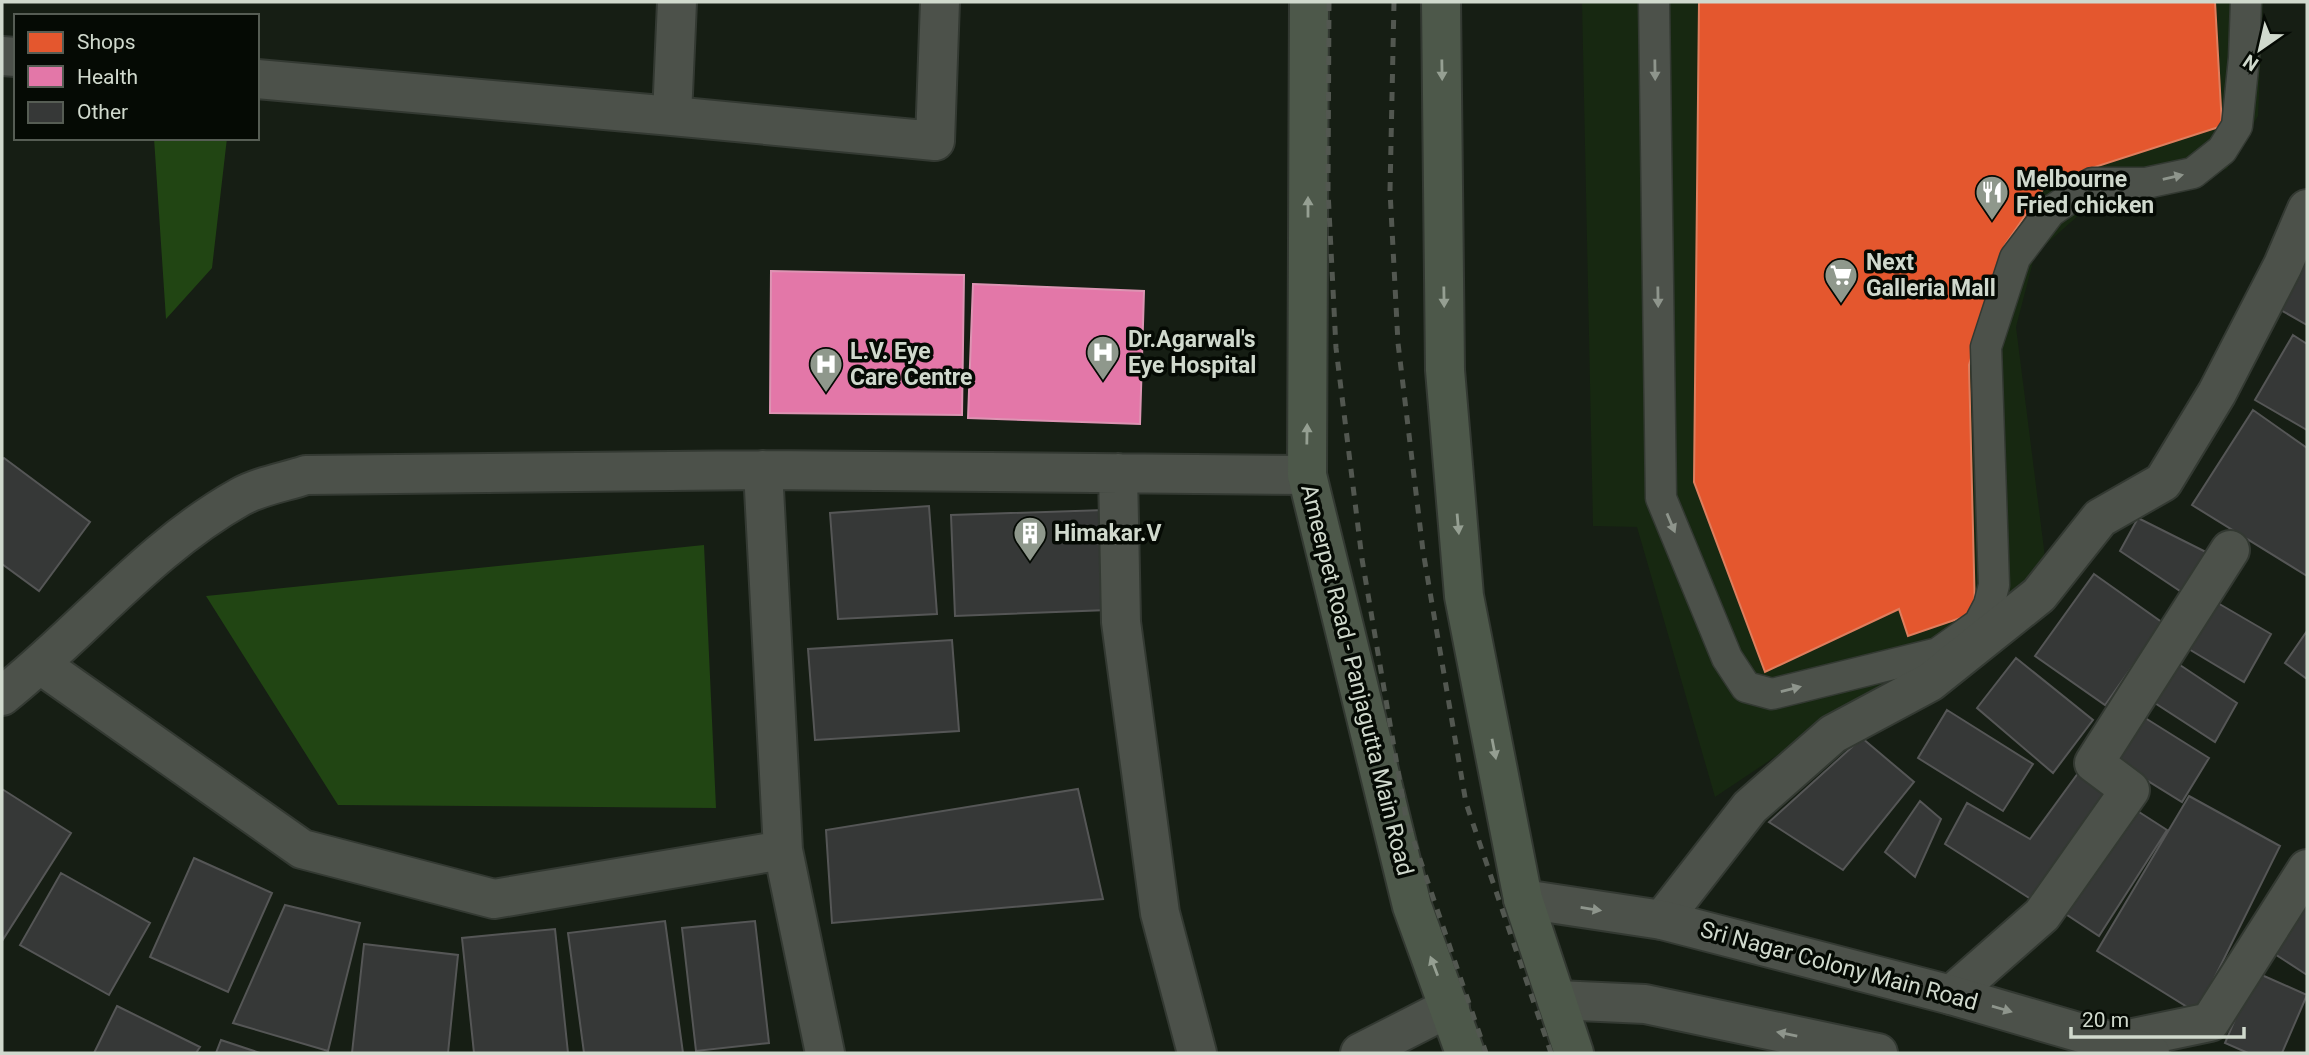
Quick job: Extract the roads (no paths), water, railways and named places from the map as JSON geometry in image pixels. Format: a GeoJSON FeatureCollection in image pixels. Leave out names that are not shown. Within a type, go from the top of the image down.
{"type":"FeatureCollection","features":[{"type":"Feature","properties":{"kind":"highway","name":"Ameerpet Road - Panjagutta Main Road"},"geometry":{"type":"LineString","coordinates":[[1309,2],[1307,475],[1412,906],[1465,1053]]}},
{"type":"Feature","properties":{"kind":"highway"},"geometry":{"type":"LineString","coordinates":[[1441,2],[1445,370],[1464,596],[1523,899],[1574,1053]]}},
{"type":"Feature","properties":{"kind":"street"},"geometry":{"type":"LineString","coordinates":[[672,116],[677,2]]}},
{"type":"Feature","properties":{"kind":"street"},"geometry":{"type":"LineString","coordinates":[[259,79],[935,141],[940,2]]}},
{"type":"Feature","properties":{"kind":"street"},"geometry":{"type":"LineString","coordinates":[[1662,919],[1750,807],[1833,734],[1930,682],[2039,595],[2099,519],[2163,482],[2217,393],[2283,265],[2307,209]]}},
{"type":"Feature","properties":{"kind":"street"},"geometry":{"type":"LineString","coordinates":[[2,696],[41,665],[167,546],[242,495],[306,475],[763,470],[1307,475]]}},
{"type":"Feature","properties":{"kind":"street"},"geometry":{"type":"LineString","coordinates":[[763,470],[783,850],[825,1053]]}},
{"type":"Feature","properties":{"kind":"street"},"geometry":{"type":"LineString","coordinates":[[1118,473],[1121,622],[1158,899],[1197,1053]]}},
{"type":"Feature","properties":{"kind":"street"},"geometry":{"type":"LineString","coordinates":[[1951,995],[2042,915],[2130,790],[2094,764],[2230,550]]}},
{"type":"Feature","properties":{"kind":"street"},"geometry":{"type":"LineString","coordinates":[[41,665],[302,849],[494,899],[783,850]]}},
{"type":"Feature","properties":{"kind":"street"},"geometry":{"type":"LineString","coordinates":[[2114,1042],[2210,1022],[2307,869]]}},
{"type":"Feature","properties":{"kind":"street","name":"Sri Nagar Colony Main Road"},"geometry":{"type":"LineString","coordinates":[[1523,899],[1662,919],[1951,995],[2150,1053]]}},
{"type":"Feature","properties":{"kind":"street"},"geometry":{"type":"LineString","coordinates":[[1557,1000],[1645,1004],[1878,1053]]}},
{"type":"Feature","properties":{"kind":"street"},"geometry":{"type":"LineString","coordinates":[[1360,1053],[1450,1007]]}},
{"type":"Feature","properties":{"kind":"lane"},"geometry":{"type":"LineString","coordinates":[[1654,2],[1661,498],[1727,658],[1746,687],[1772,694],[1938,653],[1979,624],[1989,605],[1994,584],[1986,347],[2015,258],[2050,212],[2092,183],[2146,183],[2193,173],[2222,150],[2237,126],[2246,2]]}},
{"type":"Feature","properties":{"kind":"railway"},"geometry":{"type":"LineString","coordinates":[[1329,2],[1328,191],[1336,348],[1362,559],[1406,818],[1486,1053]]}},
{"type":"Feature","properties":{"kind":"railway"},"geometry":{"type":"LineString","coordinates":[[1394,2],[1390,191],[1398,343],[1423,551],[1466,803],[1551,1053]]}},
{"type":"Feature","properties":{"kind":"place","name":"Melbourne Fried chicken"},"geometry":{"type":"Point","coordinates":[1992,222]}},
{"type":"Feature","properties":{"kind":"place","name":"Next Galleria Mall"},"geometry":{"type":"Point","coordinates":[1841,305]}},
{"type":"Feature","properties":{"kind":"place","name":"Dr.Agarwal's Eye Hospital"},"geometry":{"type":"Point","coordinates":[1103,382]}},
{"type":"Feature","properties":{"kind":"place","name":"L.V. Eye Care Centre"},"geometry":{"type":"Point","coordinates":[826,394]}},
{"type":"Feature","properties":{"kind":"place","name":"Himakar.V"},"geometry":{"type":"Point","coordinates":[1030,563]}}]}
